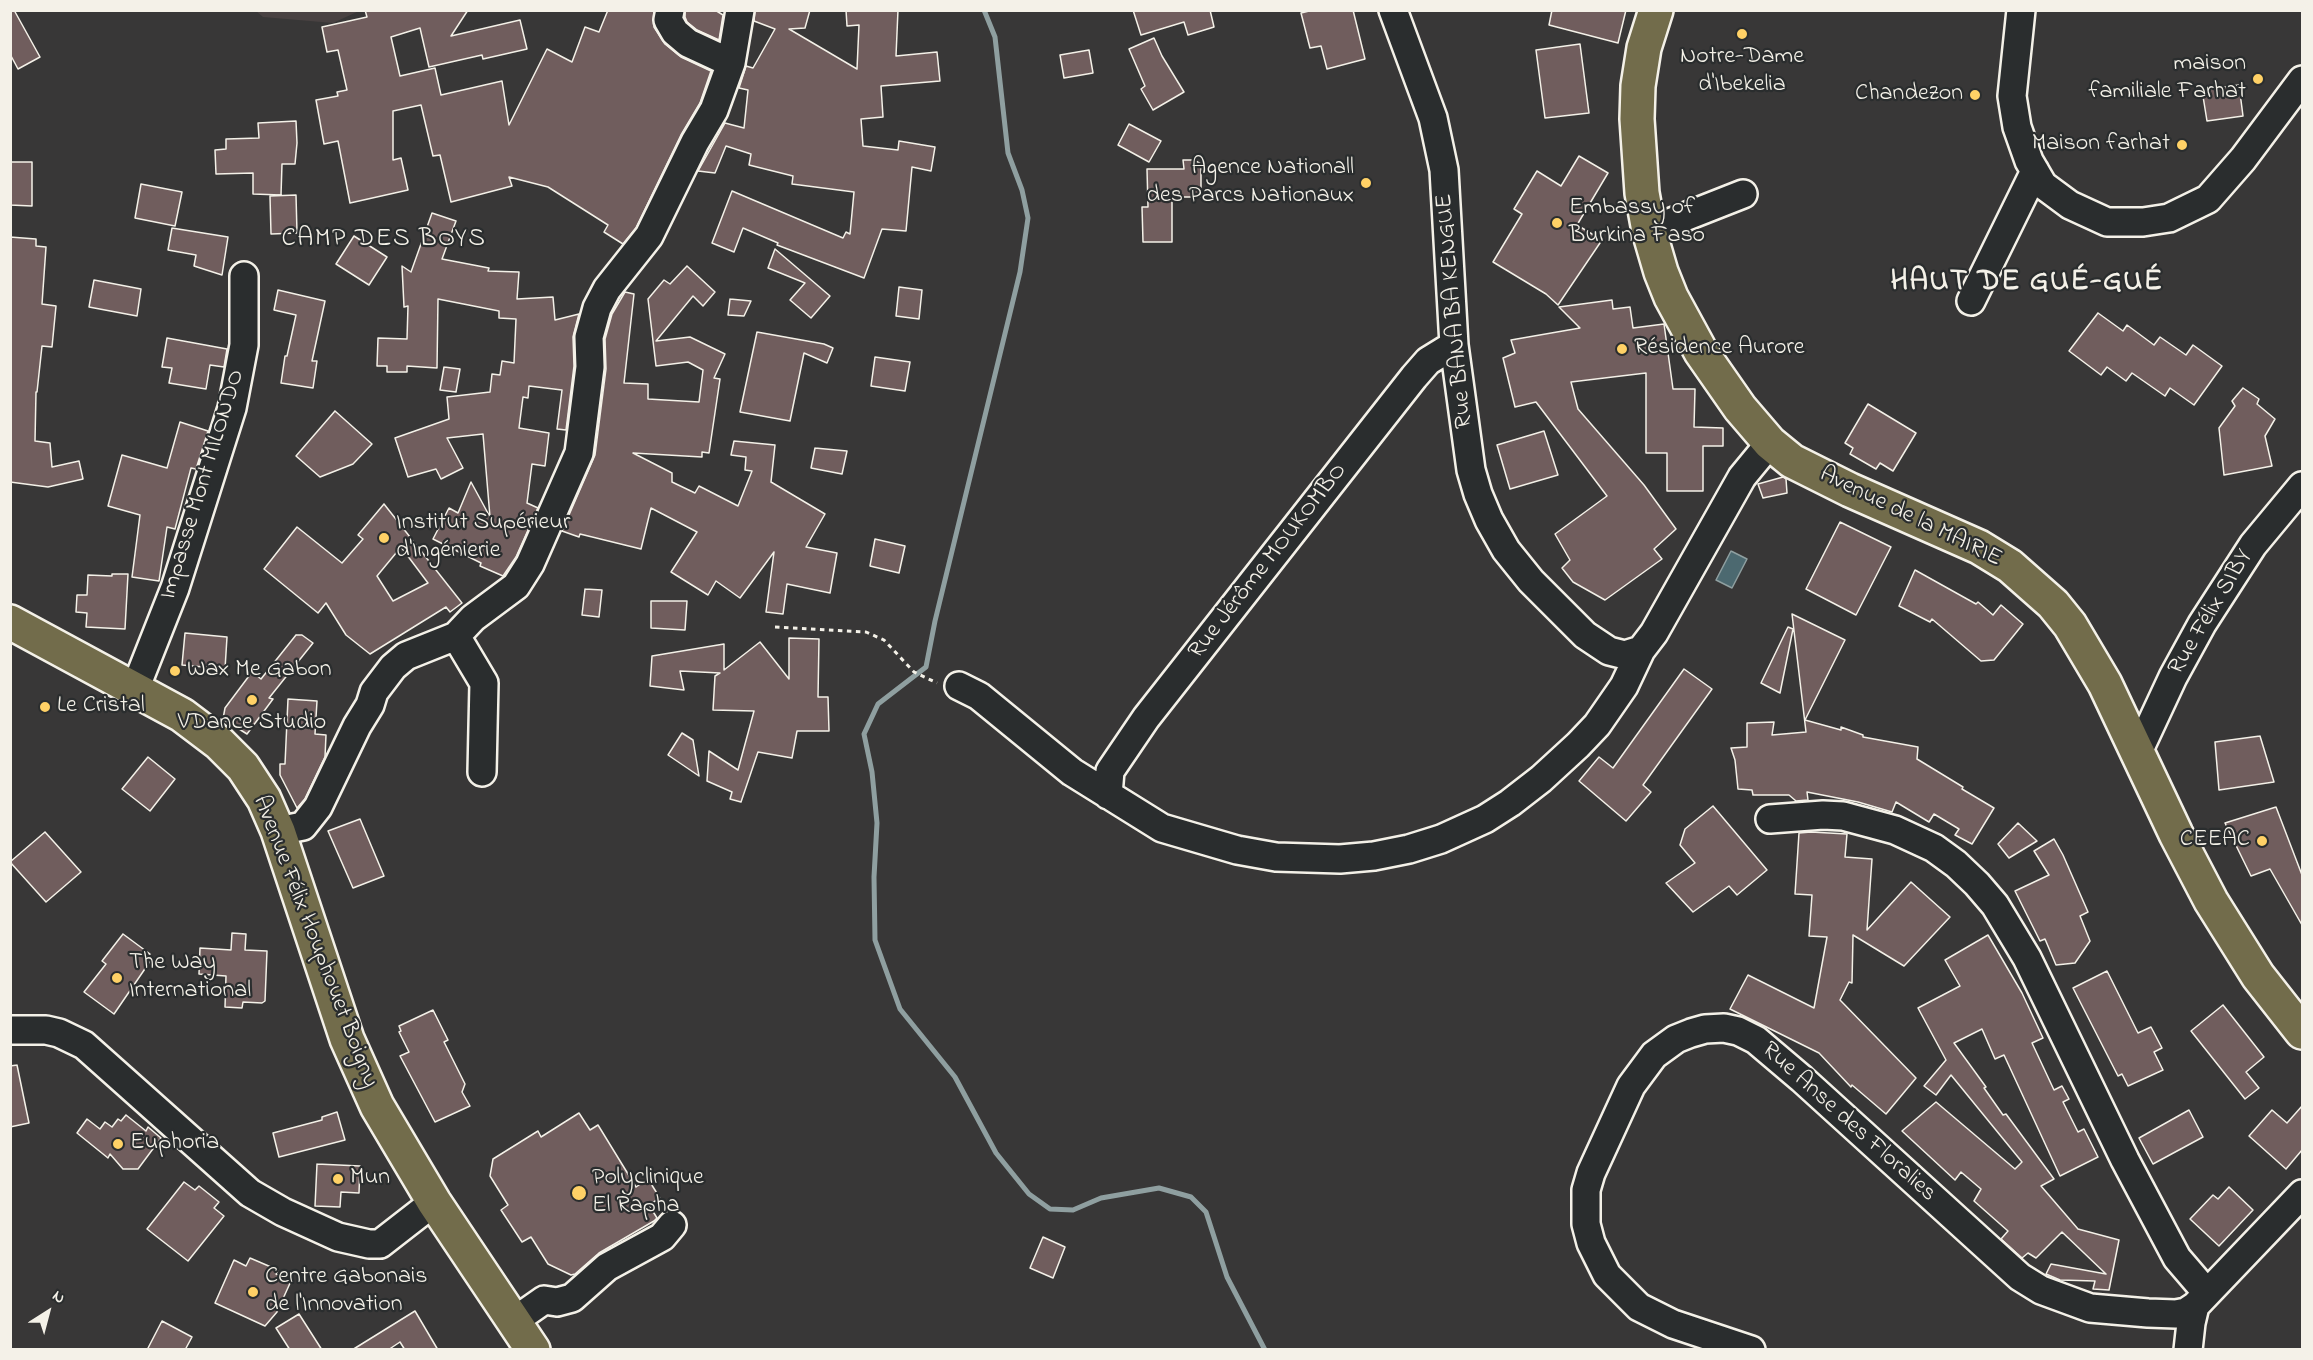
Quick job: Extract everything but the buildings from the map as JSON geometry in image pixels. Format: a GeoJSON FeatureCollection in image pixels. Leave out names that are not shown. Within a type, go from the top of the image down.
{"type":"FeatureCollection","features":[{"type":"Feature","properties":{"kind":"main road","name":"Avenue de la MAIRIE"},"geometry":{"type":"LineString","coordinates":[[1656,10],[1644,48],[1638,86],[1637,119],[1642,193],[1649,231],[1661,272],[1684,323],[1719,378],[1770,443],[1792,461],[1850,490],[1979,547],[2010,566],[2037,588],[2070,625],[2087,652],[2211,901],[2258,976],[2302,1032]]}},
{"type":"Feature","properties":{"kind":"main road","name":"Avenue Félix Houphouet Boigny"},"geometry":{"type":"LineString","coordinates":[[10,622],[190,721],[228,751],[243,767],[264,799],[278,831],[357,1064],[377,1106],[434,1202],[533,1350]]}},
{"type":"Feature","properties":{"kind":"street"},"geometry":{"type":"LineString","coordinates":[[670,10],[668,20],[675,32],[688,43],[731,63]]}},
{"type":"Feature","properties":{"kind":"street"},"geometry":{"type":"LineString","coordinates":[[278,831],[303,825],[318,807],[357,726],[370,705],[374,692],[393,667],[406,656],[456,636],[473,618],[516,586],[531,564],[579,453],[589,378],[589,337],[597,308],[607,289],[649,236],[695,142],[714,110],[731,63],[740,10]]}},
{"type":"Feature","properties":{"kind":"street","name":"Rue BANA BA KENGUE"},"geometry":{"type":"LineString","coordinates":[[1393,10],[1433,118],[1444,170],[1454,345],[1471,470],[1478,494],[1506,550],[1531,581],[1585,635],[1609,651],[1625,655],[1641,650]]}},
{"type":"Feature","properties":{"kind":"street"},"geometry":{"type":"LineString","coordinates":[[2021,10],[2012,96],[2017,127],[2028,160],[2043,185],[2070,205],[2107,222],[2143,222],[2169,218],[2208,200],[2302,80]]}},
{"type":"Feature","properties":{"kind":"street"},"geometry":{"type":"LineString","coordinates":[[1971,301],[2035,171]]}},
{"type":"Feature","properties":{"kind":"street"},"geometry":{"type":"LineString","coordinates":[[1649,231],[1743,194]]}},
{"type":"Feature","properties":{"kind":"street","name":"Impasse Mont MILONDO"},"geometry":{"type":"LineString","coordinates":[[135,689],[175,588],[232,408],[244,345],[244,276]]}},
{"type":"Feature","properties":{"kind":"street","name":"Rue Jérôme MOUKOMBO"},"geometry":{"type":"LineString","coordinates":[[1108,795],[1110,771],[1146,718],[1414,377],[1428,361],[1454,345]]}},
{"type":"Feature","properties":{"kind":"street"},"geometry":{"type":"LineString","coordinates":[[952,685],[979,696],[1052,757],[1162,828],[1237,850],[1275,857],[1340,859],[1374,856],[1409,849],[1441,839],[1485,819],[1541,779],[1597,725],[1624,686],[1641,650],[1654,633],[1742,477],[1770,443]]}},
{"type":"Feature","properties":{"kind":"street","name":"Rue Félix SIBY"},"geometry":{"type":"LineString","coordinates":[[2138,752],[2173,677],[2202,624],[2253,545],[2302,486]]}},
{"type":"Feature","properties":{"kind":"street"},"geometry":{"type":"LineString","coordinates":[[456,636],[484,683],[482,772]]}},
{"type":"Feature","properties":{"kind":"street"},"geometry":{"type":"LineString","coordinates":[[1770,819],[1823,815],[1843,816],[1871,822],[1915,838],[1934,848],[1956,864],[1977,884],[1995,905],[2027,958],[2125,1160],[2201,1299]]}},
{"type":"Feature","properties":{"kind":"street","name":"Rue Anse des Floralies"},"geometry":{"type":"LineString","coordinates":[[1751,1350],[1673,1324],[1639,1306],[1607,1275],[1591,1243],[1586,1224],[1586,1190],[1591,1173],[1631,1086],[1654,1055],[1665,1046],[1676,1039],[1705,1029],[1731,1030],[1756,1040],[1802,1079],[1999,1260],[2041,1290],[2090,1308],[2119,1311],[2176,1314],[2186,1312],[2201,1299]]}},
{"type":"Feature","properties":{"kind":"street"},"geometry":{"type":"LineString","coordinates":[[10,1030],[46,1030],[59,1033],[84,1045],[250,1193],[283,1212],[338,1237],[369,1244],[380,1244],[434,1202]]}},
{"type":"Feature","properties":{"kind":"street"},"geometry":{"type":"LineString","coordinates":[[2188,1350],[2190,1323],[2201,1299],[2302,1194]]}},
{"type":"Feature","properties":{"kind":"street"},"geometry":{"type":"LineString","coordinates":[[514,1321],[544,1300],[557,1302],[572,1298],[600,1272],[662,1236],[672,1225]]}},
{"type":"Feature","properties":{"kind":"path"},"geometry":{"type":"LineString","coordinates":[[775,627],[866,632],[884,640],[914,672],[927,680],[952,685]]}},
{"type":"Feature","properties":{"kind":"shaded area"},"geometry":{"type":"Polygon","coordinates":[[[256,11],[359,11],[333,23],[263,17],[256,11]]]}},
{"type":"Feature","properties":{"kind":"water"},"geometry":{"type":"Polygon","coordinates":[[[1731,551],[1747,559],[1732,588],[1716,580],[1731,551]]]}},
{"type":"Feature","properties":{"kind":"waterway"},"geometry":{"type":"LineString","coordinates":[[984,10],[995,37],[1008,153],[1022,190],[1028,218],[1020,272],[935,621],[926,667],[878,704],[864,734],[872,772],[877,823],[874,877],[875,940],[900,1009],[955,1077],[996,1153],[1029,1194],[1050,1209],[1073,1210],[1101,1198],[1159,1188],[1191,1197],[1206,1212],[1227,1277],[1265,1350]]}},
{"type":"Feature","properties":{"kind":"place","name":"Notre-Dame d'Ibekelia"},"geometry":{"type":"Point","coordinates":[1742,34]}},
{"type":"Feature","properties":{"kind":"place","name":"maison familiale Farhat"},"geometry":{"type":"Point","coordinates":[2258,79]}},
{"type":"Feature","properties":{"kind":"place","name":"Chandezon"},"geometry":{"type":"Point","coordinates":[1975,95]}},
{"type":"Feature","properties":{"kind":"place","name":"Maison farhat"},"geometry":{"type":"Point","coordinates":[2182,145]}},
{"type":"Feature","properties":{"kind":"place","name":"Agence Nationall des Parcs Nationaux"},"geometry":{"type":"Point","coordinates":[1366,183]}},
{"type":"Feature","properties":{"kind":"place","name":"Embassy of Burkina Faso"},"geometry":{"type":"Point","coordinates":[1557,223]}},
{"type":"Feature","properties":{"kind":"place","name":"Résidence Aurore"},"geometry":{"type":"Point","coordinates":[1622,349]}},
{"type":"Feature","properties":{"kind":"place","name":"Institut Supérieur d'Ingénierie"},"geometry":{"type":"Point","coordinates":[384,538]}},
{"type":"Feature","properties":{"kind":"place","name":"Wax Me Gabon"},"geometry":{"type":"Point","coordinates":[175,671]}},
{"type":"Feature","properties":{"kind":"place","name":"VDance Studio"},"geometry":{"type":"Point","coordinates":[252,700]}},
{"type":"Feature","properties":{"kind":"place","name":"Le Cristal"},"geometry":{"type":"Point","coordinates":[45,707]}},
{"type":"Feature","properties":{"kind":"place","name":"CEEAC"},"geometry":{"type":"Point","coordinates":[2262,841]}},
{"type":"Feature","properties":{"kind":"place","name":"The Way International"},"geometry":{"type":"Point","coordinates":[117,978]}},
{"type":"Feature","properties":{"kind":"place","name":"Euphoria"},"geometry":{"type":"Point","coordinates":[118,1144]}},
{"type":"Feature","properties":{"kind":"place","name":"Mun"},"geometry":{"type":"Point","coordinates":[338,1179]}},
{"type":"Feature","properties":{"kind":"place","name":"Polyclinique El Rapha"},"geometry":{"type":"Point","coordinates":[579,1193]}},
{"type":"Feature","properties":{"kind":"place","name":"Centre Gabonais de l'Innovation"},"geometry":{"type":"Point","coordinates":[253,1292]}},
{"type":"Feature","properties":{"kind":"district","name":"CAMP DES BOYS"},"geometry":{"type":"Point","coordinates":[384,241]}},
{"type":"Feature","properties":{"kind":"district","name":"HAUT DE GUÉ-GUÉ"},"geometry":{"type":"Point","coordinates":[2027,284]}}]}
